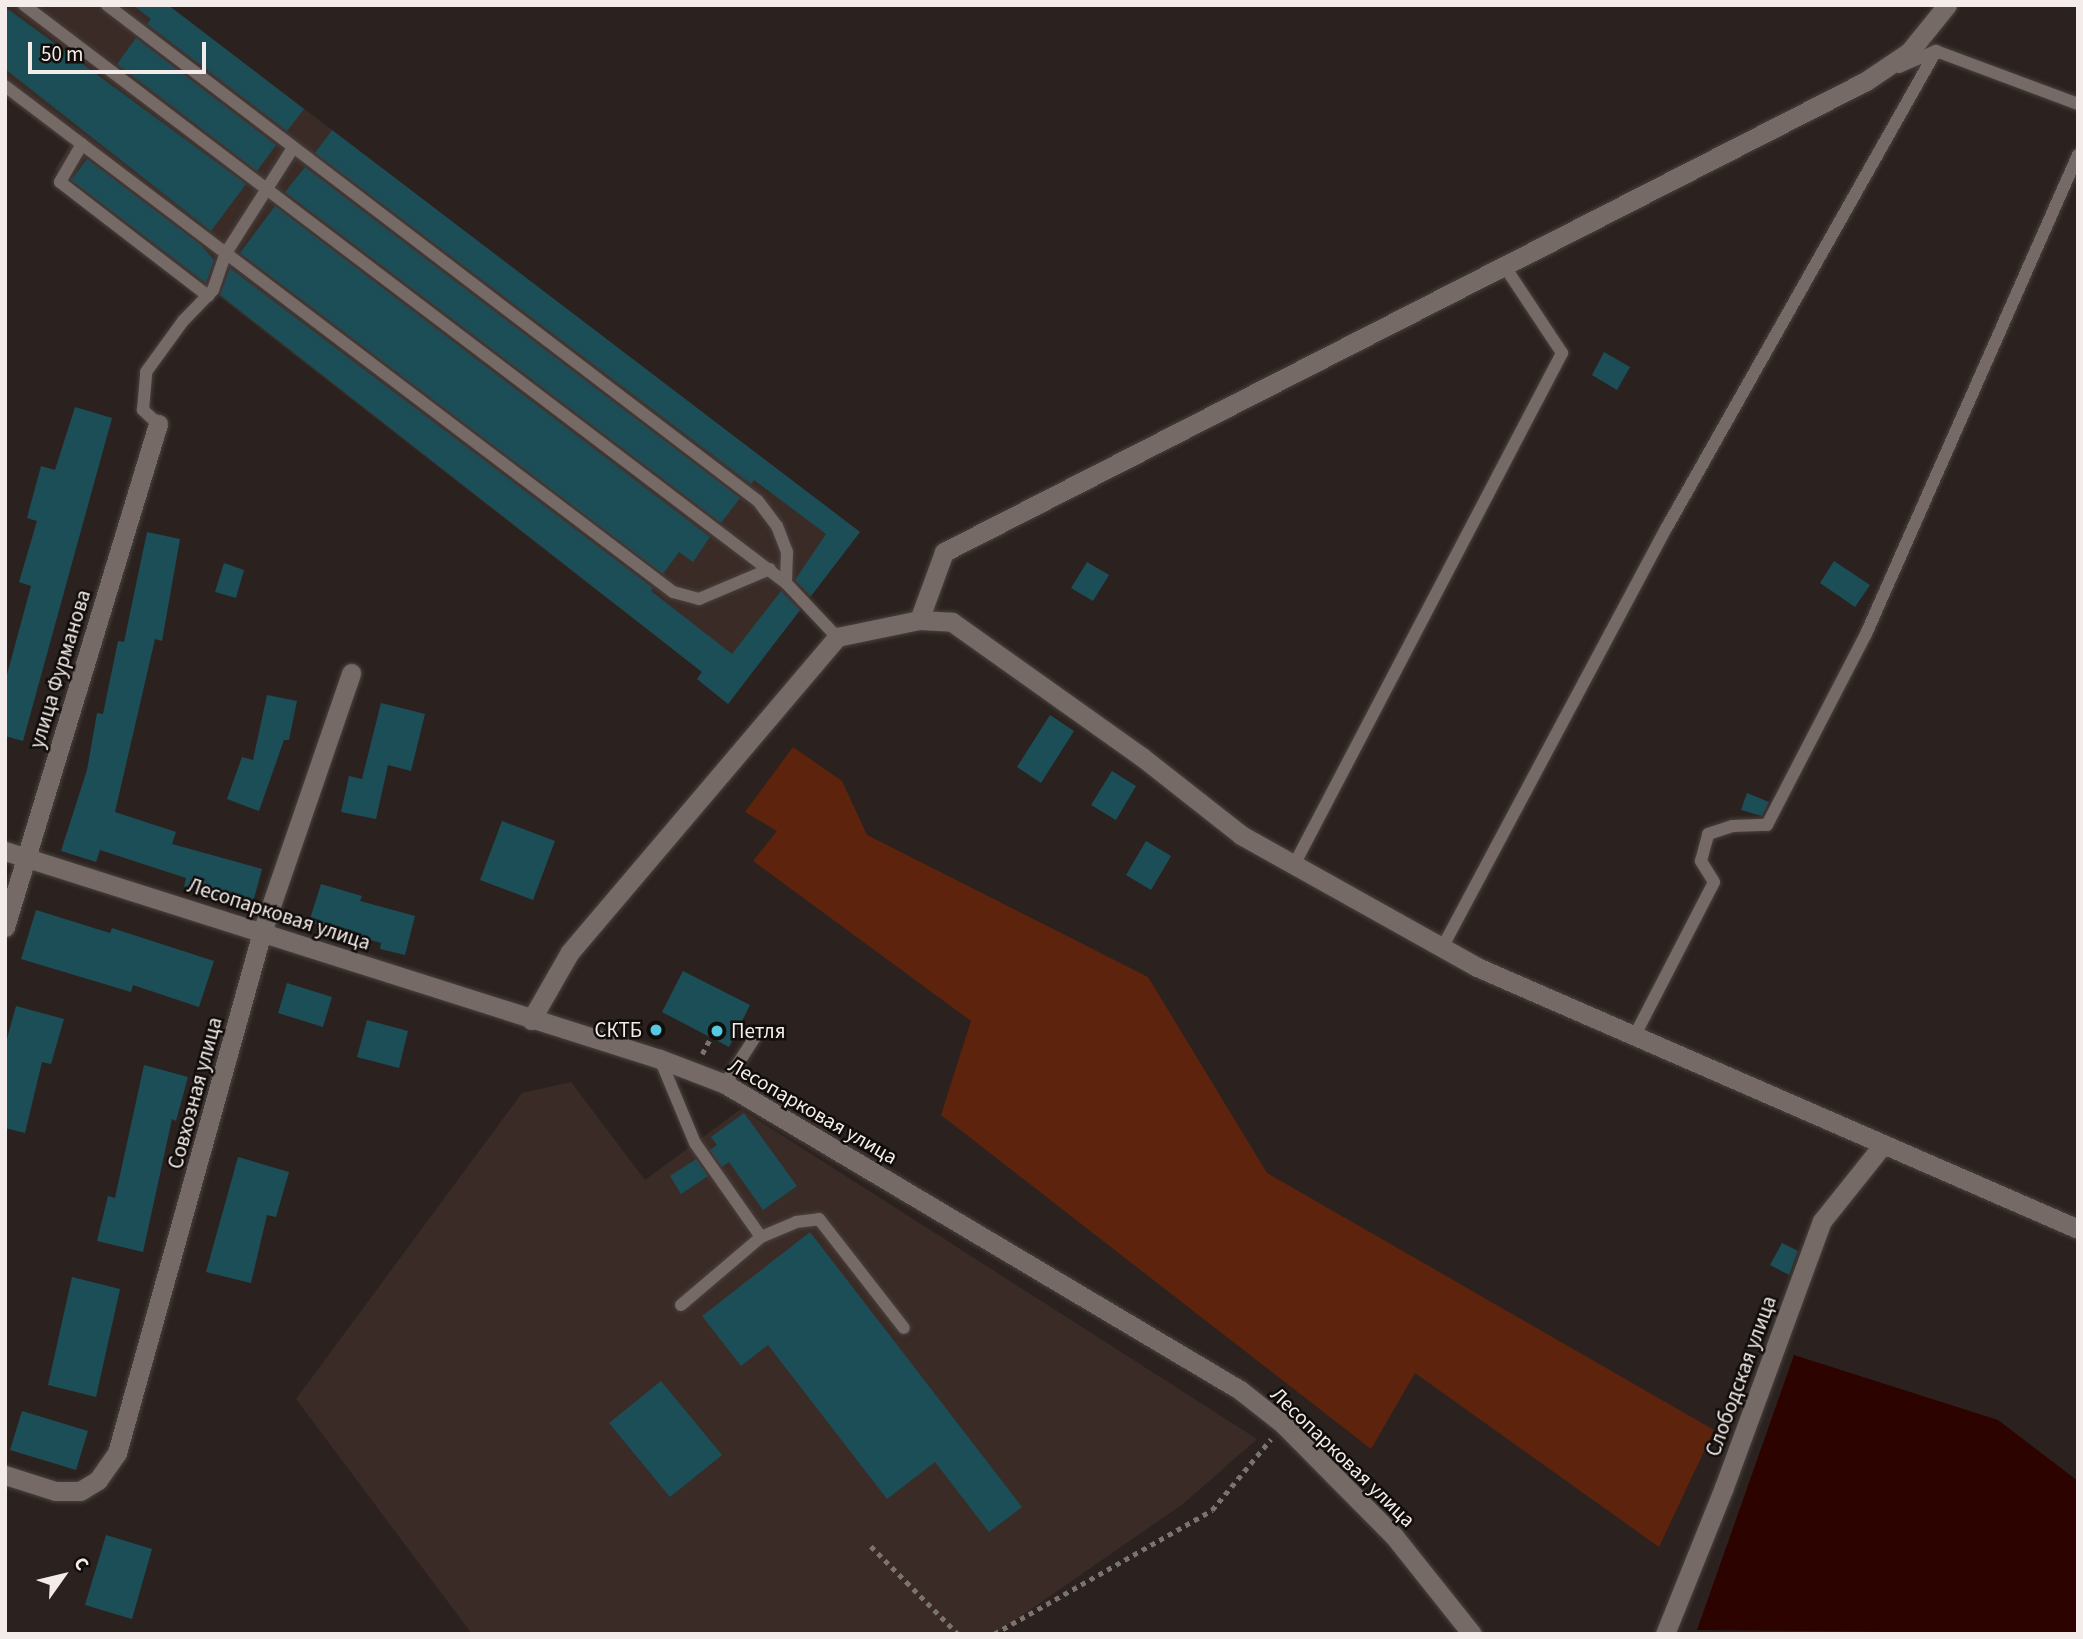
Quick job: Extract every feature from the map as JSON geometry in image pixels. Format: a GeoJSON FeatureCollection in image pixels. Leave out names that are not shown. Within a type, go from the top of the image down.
{"type":"FeatureCollection","features":[{"type":"Feature","properties":{"kind":"street"},"geometry":{"type":"LineString","coordinates":[[919,620],[944,552],[1866,81],[1909,52],[1947,5]]}},
{"type":"Feature","properties":{"kind":"street","name":"улица Фурманова"},"geometry":{"type":"LineString","coordinates":[[5,927],[158,424]]}},
{"type":"Feature","properties":{"kind":"street"},"geometry":{"type":"LineString","coordinates":[[531,1020],[570,952],[836,637],[919,620],[952,622],[985,641],[1241,835],[1442,948],[1881,1147],[2078,1229]]}},
{"type":"Feature","properties":{"kind":"street","name":"Совхозная улица"},"geometry":{"type":"LineString","coordinates":[[5,1475],[55,1491],[80,1491],[98,1480],[117,1453],[127,1429],[262,932],[351,673]]}},
{"type":"Feature","properties":{"kind":"street","name":"Лесопарковая улица"},"geometry":{"type":"LineString","coordinates":[[5,851],[660,1059],[725,1084],[1240,1390],[1283,1424],[1394,1536],[1472,1634]]}},
{"type":"Feature","properties":{"kind":"street","name":"Слободская улица"},"geometry":{"type":"LineString","coordinates":[[1664,1634],[1724,1487],[1822,1222],[1881,1147]]}},
{"type":"Feature","properties":{"kind":"lane"},"geometry":{"type":"LineString","coordinates":[[24,5],[770,569],[836,637]]}},
{"type":"Feature","properties":{"kind":"lane"},"geometry":{"type":"LineString","coordinates":[[107,5],[758,501],[777,526],[787,552],[786,583]]}},
{"type":"Feature","properties":{"kind":"lane"},"geometry":{"type":"LineString","coordinates":[[1866,81],[1936,51],[2078,104]]}},
{"type":"Feature","properties":{"kind":"lane"},"geometry":{"type":"LineString","coordinates":[[1442,948],[1667,527],[1936,51]]}},
{"type":"Feature","properties":{"kind":"lane"},"geometry":{"type":"LineString","coordinates":[[5,86],[673,592],[699,599],[770,569]]}},
{"type":"Feature","properties":{"kind":"lane"},"geometry":{"type":"LineString","coordinates":[[82,144],[60,182],[208,296]]}},
{"type":"Feature","properties":{"kind":"lane"},"geometry":{"type":"LineString","coordinates":[[158,424],[143,410],[146,372],[208,296],[226,253],[264,188],[293,148]]}},
{"type":"Feature","properties":{"kind":"lane"},"geometry":{"type":"LineString","coordinates":[[1634,1037],[1714,882],[1701,861],[1708,834],[1732,826],[1768,825],[1866,634],[2078,155]]}},
{"type":"Feature","properties":{"kind":"lane"},"geometry":{"type":"LineString","coordinates":[[1294,865],[1562,353],[1505,267]]}},
{"type":"Feature","properties":{"kind":"lane"},"geometry":{"type":"LineString","coordinates":[[725,1084],[757,1034]]}},
{"type":"Feature","properties":{"kind":"lane"},"geometry":{"type":"LineString","coordinates":[[660,1059],[695,1143],[761,1237]]}},
{"type":"Feature","properties":{"kind":"lane"},"geometry":{"type":"LineString","coordinates":[[681,1305],[761,1237],[796,1222],[819,1219],[904,1328]]}},
{"type":"Feature","properties":{"kind":"path"},"geometry":{"type":"LineString","coordinates":[[994,1634],[1212,1510],[1283,1424]]}},
{"type":"Feature","properties":{"kind":"path"},"geometry":{"type":"LineString","coordinates":[[871,1546],[958,1634]]}},
{"type":"Feature","properties":{"kind":"shaded area"},"geometry":{"type":"Polygon","coordinates":[[[5,5],[168,5],[860,532],[728,704],[697,679],[702,672],[55,169],[70,145],[5,97],[5,5]]]}},
{"type":"Feature","properties":{"kind":"shaded area"},"geometry":{"type":"Polygon","coordinates":[[[793,747],[842,781],[867,835],[1148,977],[1267,1173],[1714,1430],[1659,1547],[1415,1373],[1371,1449],[941,1115],[971,1021],[753,861],[777,831],[745,812],[793,747]]]}},
{"type":"Feature","properties":{"kind":"shaded area"},"geometry":{"type":"Polygon","coordinates":[[[571,1082],[645,1180],[741,1109],[1257,1439],[1183,1504],[995,1634],[472,1634],[296,1399],[522,1093],[571,1082]]]}},
{"type":"Feature","properties":{"kind":"shaded area"},"geometry":{"type":"Polygon","coordinates":[[[1794,1355],[1998,1420],[2078,1481],[2078,1634],[1697,1630],[1794,1355]]]}},
{"type":"Feature","properties":{"kind":"building"},"geometry":{"type":"Polygon","coordinates":[[[133,5],[168,5],[304,109],[287,131],[147,24],[151,19],[133,5]]]}},
{"type":"Feature","properties":{"kind":"building"},"geometry":{"type":"Polygon","coordinates":[[[5,7],[246,184],[211,231],[5,69],[5,7]]]}},
{"type":"Feature","properties":{"kind":"building"},"geometry":{"type":"Polygon","coordinates":[[[136,38],[276,145],[257,171],[117,64],[136,38]]]}},
{"type":"Feature","properties":{"kind":"building"},"geometry":{"type":"Polygon","coordinates":[[[332,130],[860,532],[811,596],[795,580],[826,534],[754,480],[751,484],[315,153],[332,130]]]}},
{"type":"Feature","properties":{"kind":"building"},"geometry":{"type":"Polygon","coordinates":[[[87,159],[201,245],[214,260],[206,283],[71,180],[87,159]]]}},
{"type":"Feature","properties":{"kind":"building"},"geometry":{"type":"Polygon","coordinates":[[[305,167],[740,498],[721,523],[285,192],[305,167]]]}},
{"type":"Feature","properties":{"kind":"building"},"geometry":{"type":"Polygon","coordinates":[[[275,206],[710,537],[693,562],[679,552],[663,574],[240,253],[275,206]]]}},
{"type":"Feature","properties":{"kind":"building"},"geometry":{"type":"Polygon","coordinates":[[[230,268],[653,588],[651,591],[732,654],[781,591],[800,610],[728,704],[697,679],[702,672],[220,295],[230,268]]]}},
{"type":"Feature","properties":{"kind":"building"},"geometry":{"type":"Polygon","coordinates":[[[1604,352],[1630,367],[1617,390],[1592,375],[1604,352]]]}},
{"type":"Feature","properties":{"kind":"building"},"geometry":{"type":"Polygon","coordinates":[[[75,407],[112,418],[23,741],[5,736],[5,682],[31,586],[19,582],[37,521],[27,518],[41,466],[55,470],[75,407]]]}},
{"type":"Feature","properties":{"kind":"building"},"geometry":{"type":"Polygon","coordinates":[[[147,532],[180,539],[162,641],[155,639],[115,812],[176,832],[172,844],[262,869],[252,906],[184,887],[186,878],[100,850],[96,862],[61,851],[87,770],[97,713],[103,714],[118,641],[124,642],[147,532]]]}},
{"type":"Feature","properties":{"kind":"building"},"geometry":{"type":"Polygon","coordinates":[[[1834,561],[1870,585],[1855,607],[1820,583],[1834,561]]]}},
{"type":"Feature","properties":{"kind":"building"},"geometry":{"type":"Polygon","coordinates":[[[1087,562],[1109,575],[1093,601],[1071,588],[1087,562]]]}},
{"type":"Feature","properties":{"kind":"building"},"geometry":{"type":"Polygon","coordinates":[[[224,563],[244,570],[236,598],[215,592],[224,563]]]}},
{"type":"Feature","properties":{"kind":"building"},"geometry":{"type":"Polygon","coordinates":[[[267,695],[297,701],[289,740],[284,740],[259,811],[227,799],[242,757],[253,760],[267,695]]]}},
{"type":"Feature","properties":{"kind":"building"},"geometry":{"type":"Polygon","coordinates":[[[381,703],[425,714],[411,771],[388,765],[376,819],[341,812],[349,776],[362,779],[381,703]]]}},
{"type":"Feature","properties":{"kind":"building"},"geometry":{"type":"Polygon","coordinates":[[[1050,715],[1074,731],[1041,783],[1017,767],[1050,715]]]}},
{"type":"Feature","properties":{"kind":"building"},"geometry":{"type":"Polygon","coordinates":[[[1112,771],[1136,786],[1116,820],[1091,805],[1112,771]]]}},
{"type":"Feature","properties":{"kind":"building"},"geometry":{"type":"Polygon","coordinates":[[[1747,793],[1769,802],[1762,816],[1741,810],[1747,793]]]}},
{"type":"Feature","properties":{"kind":"building"},"geometry":{"type":"Polygon","coordinates":[[[502,821],[555,841],[533,900],[480,880],[502,821]]]}},
{"type":"Feature","properties":{"kind":"building"},"geometry":{"type":"Polygon","coordinates":[[[1146,841],[1171,856],[1151,890],[1126,875],[1146,841]]]}},
{"type":"Feature","properties":{"kind":"building"},"geometry":{"type":"Polygon","coordinates":[[[321,884],[362,896],[360,901],[415,916],[405,955],[380,949],[381,943],[309,922],[321,884]]]}},
{"type":"Feature","properties":{"kind":"building"},"geometry":{"type":"Polygon","coordinates":[[[36,910],[110,933],[112,928],[214,961],[199,1007],[133,985],[131,992],[21,959],[36,910]]]}},
{"type":"Feature","properties":{"kind":"building"},"geometry":{"type":"Polygon","coordinates":[[[683,971],[750,1005],[729,1047],[662,1012],[683,971]]]}},
{"type":"Feature","properties":{"kind":"building"},"geometry":{"type":"Polygon","coordinates":[[[287,983],[332,997],[323,1027],[278,1013],[287,983]]]}},
{"type":"Feature","properties":{"kind":"building"},"geometry":{"type":"Polygon","coordinates":[[[16,1006],[64,1019],[51,1064],[42,1062],[25,1133],[5,1128],[5,1046],[16,1006]]]}},
{"type":"Feature","properties":{"kind":"building"},"geometry":{"type":"Polygon","coordinates":[[[367,1020],[408,1031],[399,1068],[357,1057],[367,1020]]]}},
{"type":"Feature","properties":{"kind":"building"},"geometry":{"type":"Polygon","coordinates":[[[144,1065],[188,1077],[176,1121],[172,1119],[143,1252],[97,1241],[108,1196],[115,1198],[144,1065]]]}},
{"type":"Feature","properties":{"kind":"building"},"geometry":{"type":"Polygon","coordinates":[[[744,1113],[797,1186],[763,1210],[729,1162],[722,1167],[710,1150],[717,1145],[711,1137],[744,1113]]]}},
{"type":"Feature","properties":{"kind":"building"},"geometry":{"type":"Polygon","coordinates":[[[238,1157],[289,1172],[276,1217],[267,1215],[251,1283],[206,1272],[238,1157]]]}},
{"type":"Feature","properties":{"kind":"building"},"geometry":{"type":"Polygon","coordinates":[[[696,1159],[708,1176],[681,1194],[670,1176],[696,1159]]]}},
{"type":"Feature","properties":{"kind":"building"},"geometry":{"type":"Polygon","coordinates":[[[810,1232],[1022,1507],[989,1532],[935,1462],[887,1499],[768,1345],[741,1366],[702,1316],[810,1232]]]}},
{"type":"Feature","properties":{"kind":"building"},"geometry":{"type":"Polygon","coordinates":[[[1782,1243],[1798,1251],[1789,1275],[1770,1265],[1782,1243]]]}},
{"type":"Feature","properties":{"kind":"building"},"geometry":{"type":"Polygon","coordinates":[[[72,1277],[120,1289],[96,1397],[48,1385],[72,1277]]]}},
{"type":"Feature","properties":{"kind":"building"},"geometry":{"type":"Polygon","coordinates":[[[661,1381],[722,1455],[670,1497],[609,1423],[661,1381]]]}},
{"type":"Feature","properties":{"kind":"building"},"geometry":{"type":"Polygon","coordinates":[[[22,1411],[88,1431],[76,1470],[10,1450],[22,1411]]]}},
{"type":"Feature","properties":{"kind":"building"},"geometry":{"type":"Polygon","coordinates":[[[106,1535],[152,1549],[132,1619],[85,1605],[106,1535]]]}},
{"type":"Feature","properties":{"kind":"place","name":"СКТБ"},"geometry":{"type":"Point","coordinates":[656,1030]}},
{"type":"Feature","properties":{"kind":"place","name":"Петля"},"geometry":{"type":"Point","coordinates":[717,1031]}}]}
